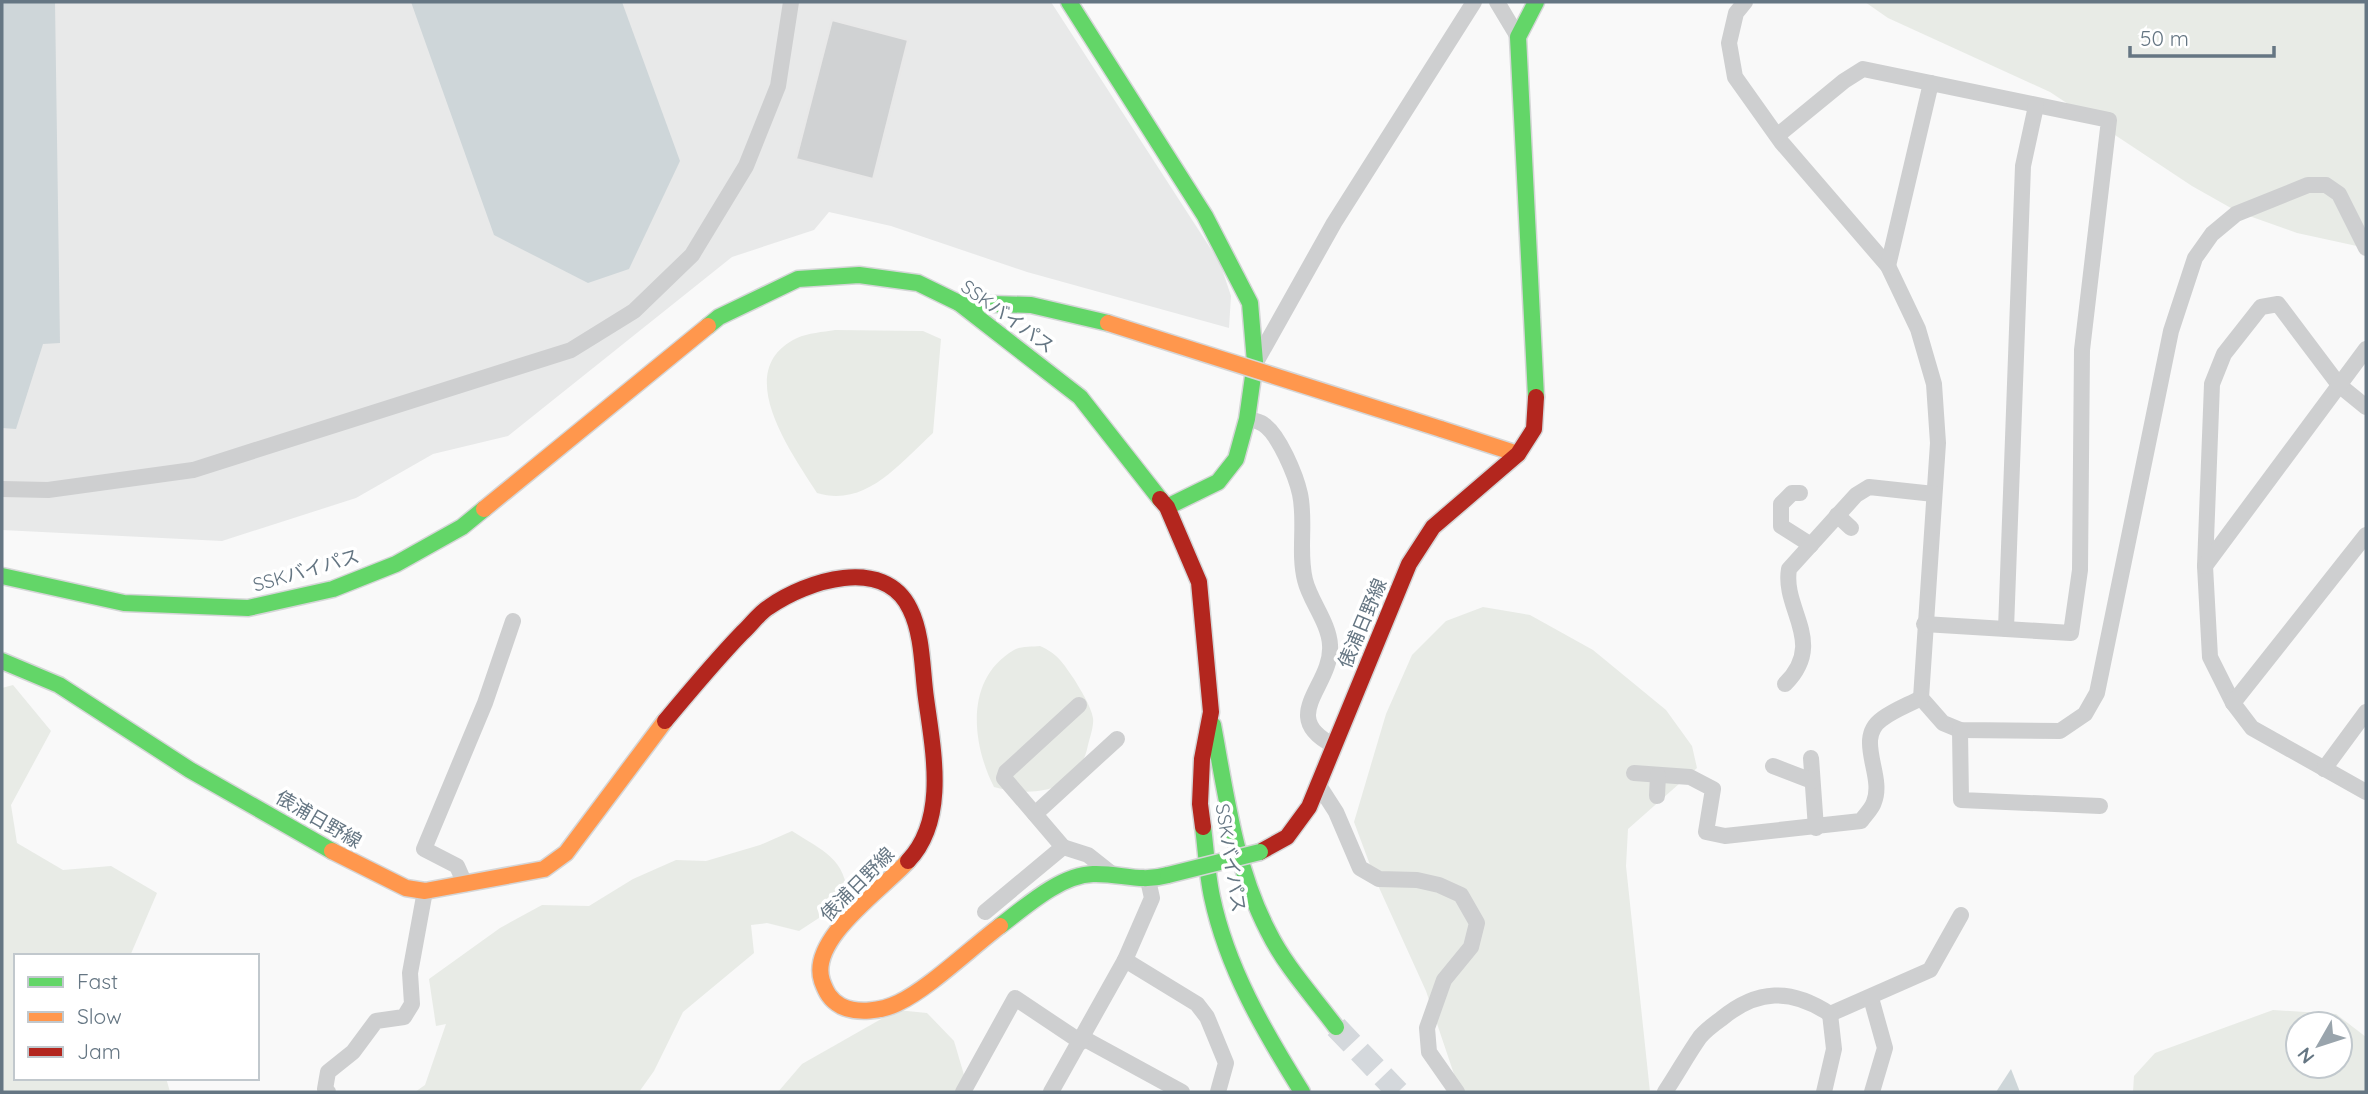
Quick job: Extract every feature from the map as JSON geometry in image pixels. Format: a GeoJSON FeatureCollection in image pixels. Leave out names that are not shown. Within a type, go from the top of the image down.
{"type":"FeatureCollection","features":[{"type":"Feature","properties":{"kind":"street"},"geometry":{"type":"LineString","coordinates":[[2,489],[48,490],[193,470],[571,350],[634,311],[692,255],[746,166],[778,86],[791,2]]}},
{"type":"Feature","properties":{"kind":"street"},"geometry":{"type":"LineString","coordinates":[[1069,2],[1205,216],[1250,303],[1255,362],[1247,419],[1236,459],[1218,482],[1167,507]]}},
{"type":"Feature","properties":{"kind":"street"},"geometry":{"type":"LineString","coordinates":[[1255,362],[1334,223],[1474,2]]}},
{"type":"Feature","properties":{"kind":"street"},"geometry":{"type":"LineString","coordinates":[[1497,2],[1518,37]]}},
{"type":"Feature","properties":{"kind":"street"},"geometry":{"type":"LineString","coordinates":[[1518,37],[1536,2]]}},
{"type":"Feature","properties":{"kind":"street"},"geometry":{"type":"LineString","coordinates":[[1745,2],[1735,13],[1729,43],[1735,77],[1778,135],[1888,266],[1918,328],[1934,384],[1938,443],[1921,698],[1943,723],[1960,730],[2060,731],[2085,715],[2097,693],[2171,331],[2195,258],[2212,234],[2236,214],[2269,199],[2308,186],[2326,185],[2339,194],[2366,248]]}},
{"type":"Feature","properties":{"kind":"street","name":"俵浦日野線"},"geometry":{"type":"LineString","coordinates":[[2,661],[59,685],[190,770],[366,870],[406,888],[425,891],[544,869],[566,853],[656,733],[715,661],[768,607],[814,585],[846,576],[876,579],[897,592],[909,608],[917,631],[934,812],[927,836],[917,855],[845,923],[824,947],[817,968],[824,990],[832,1001],[853,1010],[898,1003],[1019,913],[1076,876],[1112,874],[1148,880],[1260,852],[1287,838],[1297,827],[1318,784],[1409,564],[1433,527],[1518,454],[1534,429],[1536,402],[1518,37]]}},
{"type":"Feature","properties":{"kind":"street"},"geometry":{"type":"LineString","coordinates":[[1778,135],[1844,81],[1863,69],[2109,120],[2082,350],[2080,570],[2071,633],[1924,625]]}},
{"type":"Feature","properties":{"kind":"street"},"geometry":{"type":"LineString","coordinates":[[1888,266],[1931,83]]}},
{"type":"Feature","properties":{"kind":"street"},"geometry":{"type":"LineString","coordinates":[[2006,629],[2023,166],[2036,106]]}},
{"type":"Feature","properties":{"kind":"street","name":"SSKバイパス"},"geometry":{"type":"LineString","coordinates":[[2,576],[124,603],[248,608],[333,589],[396,564],[462,527],[719,317],[798,279],[859,275],[918,283],[959,303],[1080,397],[1167,507],[1199,582],[1211,712],[1202,759],[1200,804],[1212,897],[1230,957],[1256,1019],[1303,1092]]}},
{"type":"Feature","properties":{"kind":"street"},"geometry":{"type":"LineString","coordinates":[[959,303],[1031,305],[1108,324],[1518,454]]}},
{"type":"Feature","properties":{"kind":"street"},"geometry":{"type":"LineString","coordinates":[[2366,407],[2339,386],[2278,304],[2260,306],[2224,354],[2212,384],[2205,566],[2210,657],[2233,703],[2252,728],[2366,792]]}},
{"type":"Feature","properties":{"kind":"street"},"geometry":{"type":"LineString","coordinates":[[2205,566],[2366,349]]}},
{"type":"Feature","properties":{"kind":"street"},"geometry":{"type":"LineString","coordinates":[[1247,419],[1264,424],[1286,455],[1301,495],[1305,581],[1330,643],[1328,667],[1308,703],[1308,722],[1316,737],[1333,745]]}},
{"type":"Feature","properties":{"kind":"street"},"geometry":{"type":"LineString","coordinates":[[1785,684],[1796,673],[1802,658],[1803,626],[1787,583],[1789,569],[1856,495],[1869,487],[1934,494]]}},
{"type":"Feature","properties":{"kind":"street"},"geometry":{"type":"LineString","coordinates":[[1800,493],[1791,493],[1781,504],[1781,526],[1811,545]]}},
{"type":"Feature","properties":{"kind":"street"},"geometry":{"type":"LineString","coordinates":[[1837,516],[1851,528]]}},
{"type":"Feature","properties":{"kind":"street"},"geometry":{"type":"LineString","coordinates":[[2233,703],[2366,535]]}},
{"type":"Feature","properties":{"kind":"street"},"geometry":{"type":"LineString","coordinates":[[465,884],[457,866],[424,849],[485,703],[513,621]]}},
{"type":"Feature","properties":{"kind":"street"},"geometry":{"type":"LineString","coordinates":[[1634,773],[1690,778],[1713,789],[1706,832],[1725,836],[1861,821],[1875,801],[1876,773],[1868,740],[1873,729],[1880,720],[1921,698]]}},
{"type":"Feature","properties":{"kind":"street"},"geometry":{"type":"LineString","coordinates":[[1079,705],[1006,772],[1004,778],[1063,847],[1088,855],[1112,874]]}},
{"type":"Feature","properties":{"kind":"street"},"geometry":{"type":"LineString","coordinates":[[1211,712],[1231,819],[1256,904],[1283,957],[1336,1027]]}},
{"type":"Feature","properties":{"kind":"street"},"geometry":{"type":"LineString","coordinates":[[2324,769],[2366,712]]}},
{"type":"Feature","properties":{"kind":"street"},"geometry":{"type":"LineString","coordinates":[[1960,730],[1961,800],[2100,806]]}},
{"type":"Feature","properties":{"kind":"street"},"geometry":{"type":"LineString","coordinates":[[1035,814],[1117,739]]}},
{"type":"Feature","properties":{"kind":"street"},"geometry":{"type":"LineString","coordinates":[[1811,758],[1816,828]]}},
{"type":"Feature","properties":{"kind":"street"},"geometry":{"type":"LineString","coordinates":[[1773,765],[1812,781]]}},
{"type":"Feature","properties":{"kind":"street"},"geometry":{"type":"LineString","coordinates":[[1657,796],[1658,775]]}},
{"type":"Feature","properties":{"kind":"street"},"geometry":{"type":"LineString","coordinates":[[1318,784],[1336,812],[1360,868],[1379,880],[1417,880],[1461,895],[1477,923],[1471,947],[1444,980],[1427,1028],[1429,1052],[1457,1092]]}},
{"type":"Feature","properties":{"kind":"street"},"geometry":{"type":"LineString","coordinates":[[985,912],[1063,847]]}},
{"type":"Feature","properties":{"kind":"street"},"geometry":{"type":"LineString","coordinates":[[1051,1092],[1125,960],[1152,898],[1148,880]]}},
{"type":"Feature","properties":{"kind":"street"},"geometry":{"type":"LineString","coordinates":[[328,1092],[325,1089],[328,1072],[353,1052],[376,1021],[404,1017],[412,1004],[410,973],[425,891]]}},
{"type":"Feature","properties":{"kind":"street"},"geometry":{"type":"LineString","coordinates":[[1830,1014],[1930,970],[1961,915]]}},
{"type":"Feature","properties":{"kind":"street"},"geometry":{"type":"LineString","coordinates":[[1125,960],[1197,1004],[1207,1017],[1226,1063],[1218,1092]]}},
{"type":"Feature","properties":{"kind":"street"},"geometry":{"type":"LineString","coordinates":[[1665,1092],[1702,1034],[1735,1006],[1760,996],[1784,995],[1810,1000],[1830,1014],[1834,1049],[1824,1092]]}},
{"type":"Feature","properties":{"kind":"street"},"geometry":{"type":"LineString","coordinates":[[963,1092],[1015,998],[1082,1040],[1182,1092]]}},
{"type":"Feature","properties":{"kind":"street"},"geometry":{"type":"LineString","coordinates":[[1871,998],[1885,1048],[1872,1092]]}},
{"type":"Feature","properties":{"kind":"shaded area"},"geometry":{"type":"Polygon","coordinates":[[[2,2],[1051,2],[1220,263],[1231,296],[1229,328],[1027,272],[891,226],[829,212],[814,230],[732,257],[508,436],[433,454],[356,498],[222,541],[2,530],[2,2]]]}},
{"type":"Feature","properties":{"kind":"shaded area"},"geometry":{"type":"Polygon","coordinates":[[[2,2],[55,2],[60,343],[43,344],[16,429],[2,428],[2,2]]]}},
{"type":"Feature","properties":{"kind":"shaded area"},"geometry":{"type":"Polygon","coordinates":[[[411,2],[622,2],[680,161],[629,269],[588,283],[494,235],[411,2]]]}},
{"type":"Feature","properties":{"kind":"shaded area"},"geometry":{"type":"Polygon","coordinates":[[[1865,2],[2366,2],[2366,248],[2297,233],[2238,212],[2192,186],[2050,92],[1888,18],[1865,2]]]}},
{"type":"Feature","properties":{"kind":"shaded area"},"geometry":{"type":"Polygon","coordinates":[[[835,330],[923,331],[941,339],[933,433],[895,469],[867,489],[835,496],[817,493],[782,435],[767,391],[768,370],[778,352],[801,336],[835,330]]]}},
{"type":"Feature","properties":{"kind":"shaded area"},"geometry":{"type":"Polygon","coordinates":[[[1483,607],[1530,615],[1593,650],[1666,710],[1692,746],[1697,768],[1628,829],[1626,866],[1650,1092],[1460,1092],[1426,991],[1376,881],[1354,822],[1386,714],[1412,655],[1446,621],[1483,607]]]}},
{"type":"Feature","properties":{"kind":"shaded area"},"geometry":{"type":"Polygon","coordinates":[[[1040,646],[1063,664],[1090,708],[1093,724],[1083,761],[1065,782],[1053,788],[1024,792],[994,787],[986,770],[977,732],[980,695],[998,662],[1014,650],[1040,646]]]}},
{"type":"Feature","properties":{"kind":"shaded area"},"geometry":{"type":"Polygon","coordinates":[[[13,685],[51,731],[11,805],[17,843],[63,870],[111,866],[157,893],[131,954],[14,954],[14,1080],[167,1080],[170,1092],[2,1092],[2,688],[13,685]]]}},
{"type":"Feature","properties":{"kind":"shaded area"},"geometry":{"type":"Polygon","coordinates":[[[792,831],[823,850],[838,865],[843,874],[848,899],[799,931],[767,923],[751,925],[754,953],[683,1012],[654,1071],[639,1092],[415,1092],[425,1085],[446,1024],[436,1026],[429,979],[500,928],[542,905],[589,906],[633,879],[676,860],[706,861],[760,845],[792,831]]]}},
{"type":"Feature","properties":{"kind":"shaded area"},"geometry":{"type":"Polygon","coordinates":[[[897,1010],[927,1013],[954,1041],[967,1085],[963,1092],[778,1092],[802,1064],[897,1010]]]}},
{"type":"Feature","properties":{"kind":"shaded area"},"geometry":{"type":"Polygon","coordinates":[[[2273,1010],[2284,1011],[2284,1080],[2354,1080],[2354,1028],[2366,1037],[2366,1092],[2133,1092],[2134,1076],[2155,1053],[2273,1010]]]}},
{"type":"Feature","properties":{"kind":"shaded area"},"geometry":{"type":"Polygon","coordinates":[[[2011,1069],[2020,1092],[1996,1092],[2011,1069]]]}},
{"type":"Feature","properties":{"kind":"building"},"geometry":{"type":"Polygon","coordinates":[[[832,20],[908,40],[873,179],[796,159],[832,20]]]}},
{"type":"Feature","properties":{"kind":"tunnel"},"geometry":{"type":"LineString","coordinates":[[1336,1027],[1398,1092]]}},
{"type":"Feature","properties":{"kind":"traffic: fast"},"geometry":{"type":"LineString","coordinates":[[1069,2],[1205,216],[1250,303],[1255,362],[1247,419],[1236,459],[1218,482],[1167,507]]}},
{"type":"Feature","properties":{"kind":"traffic: fast"},"geometry":{"type":"LineString","coordinates":[[1536,2],[1518,37],[1536,397]]}},
{"type":"Feature","properties":{"kind":"traffic: fast"},"geometry":{"type":"LineString","coordinates":[[708,326],[719,317],[798,279],[859,275],[918,283],[959,303],[1080,397],[1160,499]]}},
{"type":"Feature","properties":{"kind":"traffic: fast"},"geometry":{"type":"LineString","coordinates":[[959,303],[1031,305],[1108,323]]}},
{"type":"Feature","properties":{"kind":"traffic: fast"},"geometry":{"type":"LineString","coordinates":[[2,576],[124,603],[248,608],[333,589],[396,564],[462,527],[484,509]]}},
{"type":"Feature","properties":{"kind":"traffic: fast"},"geometry":{"type":"LineString","coordinates":[[2,661],[59,685],[190,770],[332,851]]}},
{"type":"Feature","properties":{"kind":"traffic: fast"},"geometry":{"type":"LineString","coordinates":[[1213,725],[1233,830],[1247,882],[1257,907],[1283,956],[1336,1027]]}},
{"type":"Feature","properties":{"kind":"traffic: fast"},"geometry":{"type":"LineString","coordinates":[[1203,827],[1212,897],[1227,949],[1248,998],[1302,1092]]}},
{"type":"Feature","properties":{"kind":"traffic: fast"},"geometry":{"type":"LineString","coordinates":[[1168,875],[1260,852]]}},
{"type":"Feature","properties":{"kind":"traffic: fast"},"geometry":{"type":"LineString","coordinates":[[1000,926],[1044,893],[1081,876],[1103,874],[1148,878],[1168,875]]}},
{"type":"Feature","properties":{"kind":"traffic: slow"},"geometry":{"type":"LineString","coordinates":[[1108,323],[1441,429]]}},
{"type":"Feature","properties":{"kind":"traffic: slow"},"geometry":{"type":"LineString","coordinates":[[484,509],[708,326]]}},
{"type":"Feature","properties":{"kind":"traffic: slow"},"geometry":{"type":"LineString","coordinates":[[1441,429],[1518,454]]}},
{"type":"Feature","properties":{"kind":"traffic: slow"},"geometry":{"type":"LineString","coordinates":[[332,851],[406,888],[425,891],[544,869],[566,853],[665,721]]}},
{"type":"Feature","properties":{"kind":"traffic: slow"},"geometry":{"type":"LineString","coordinates":[[908,861],[850,916],[826,948],[821,965],[822,981],[837,1004],[862,1011],[877,1010],[898,1003],[936,978],[1000,926]]}},
{"type":"Feature","properties":{"kind":"traffic: jam"},"geometry":{"type":"LineString","coordinates":[[1260,852],[1287,837],[1309,807],[1409,564],[1433,527],[1518,454],[1534,429],[1536,397]]}},
{"type":"Feature","properties":{"kind":"traffic: jam"},"geometry":{"type":"LineString","coordinates":[[1160,499],[1167,507],[1199,582],[1211,712],[1202,759],[1200,804],[1203,827]]}},
{"type":"Feature","properties":{"kind":"traffic: jam"},"geometry":{"type":"LineString","coordinates":[[665,721],[722,654],[769,607],[785,597],[823,582],[844,578],[882,582],[898,592],[914,619],[921,653],[934,761],[935,783],[929,825],[921,844],[908,861]]}}]}
